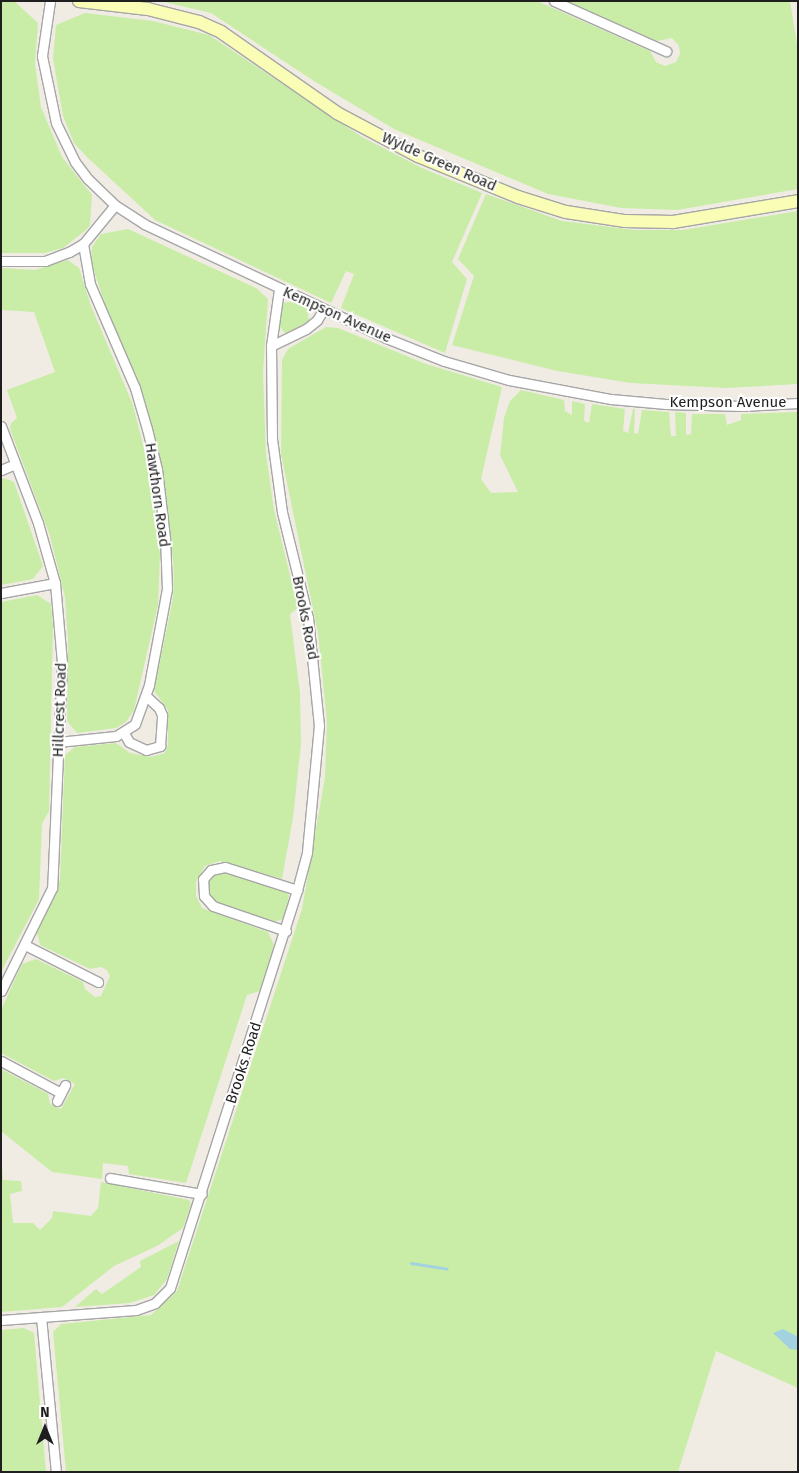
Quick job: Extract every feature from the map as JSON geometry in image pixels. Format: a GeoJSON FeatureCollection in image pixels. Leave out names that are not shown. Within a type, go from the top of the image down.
{"type":"FeatureCollection","features":[{"type":"Feature","properties":{"kind":"street","name":"Kempson Avenue"},"geometry":{"type":"LineString","coordinates":[[50,1],[42,56],[53,116],[75,162],[115,205],[144,224],[324,310],[444,361],[509,380],[611,399],[704,406],[798,402]]}},
{"type":"Feature","properties":{"kind":"street"},"geometry":{"type":"LineString","coordinates":[[554,1],[666,51]]}},
{"type":"Feature","properties":{"kind":"street","name":"Wylde Green Road"},"geometry":{"type":"LineString","coordinates":[[82,2],[148,10],[199,22],[221,32],[337,113],[418,156],[518,197],[566,212],[625,221],[674,222],[798,200]]}},
{"type":"Feature","properties":{"kind":"street"},"geometry":{"type":"LineString","coordinates":[[1,260],[45,261],[83,244],[115,205]]}},
{"type":"Feature","properties":{"kind":"street","name":"Hawthorn Road"},"geometry":{"type":"LineString","coordinates":[[83,244],[90,284],[135,388],[157,469],[165,538],[167,589],[146,696],[136,724],[124,733]]}},
{"type":"Feature","properties":{"kind":"street","name":"Brooks Road"},"geometry":{"type":"LineString","coordinates":[[1,1320],[136,1310],[155,1303],[174,1281],[286,931],[308,843],[319,726],[308,618],[276,477],[271,411],[271,346],[279,289]]}},
{"type":"Feature","properties":{"kind":"street"},"geometry":{"type":"LineString","coordinates":[[271,346],[306,329],[317,320],[324,310]]}},
{"type":"Feature","properties":{"kind":"street","name":"Hillcrest Road"},"geometry":{"type":"LineString","coordinates":[[1,426],[38,523],[55,583],[62,664],[52,888],[1,991]]}},
{"type":"Feature","properties":{"kind":"street"},"geometry":{"type":"LineString","coordinates":[[1,470],[15,464]]}},
{"type":"Feature","properties":{"kind":"street"},"geometry":{"type":"LineString","coordinates":[[1,593],[55,583]]}},
{"type":"Feature","properties":{"kind":"street"},"geometry":{"type":"LineString","coordinates":[[58,742],[124,733],[129,742],[146,750],[160,746],[162,715],[146,696]]}},
{"type":"Feature","properties":{"kind":"street"},"geometry":{"type":"LineString","coordinates":[[286,931],[213,906],[204,896],[204,879],[211,870],[225,867],[297,890]]}},
{"type":"Feature","properties":{"kind":"street"},"geometry":{"type":"LineString","coordinates":[[25,945],[98,982]]}},
{"type":"Feature","properties":{"kind":"street"},"geometry":{"type":"LineString","coordinates":[[1,1061],[61,1093]]}},
{"type":"Feature","properties":{"kind":"street"},"geometry":{"type":"LineString","coordinates":[[110,1178],[202,1194]]}},
{"type":"Feature","properties":{"kind":"street"},"geometry":{"type":"LineString","coordinates":[[41,1317],[56,1472]]}},
{"type":"Feature","properties":{"kind":"green space"},"geometry":{"type":"Polygon","coordinates":[[[1,1],[14,1],[38,23],[35,64],[41,107],[62,157],[92,195],[90,225],[86,230],[63,248],[45,253],[1,253],[1,1]]]}},
{"type":"Feature","properties":{"kind":"green space"},"geometry":{"type":"Polygon","coordinates":[[[160,1],[537,1],[650,51],[656,62],[665,66],[676,62],[680,54],[679,46],[672,38],[657,41],[566,1],[790,1],[798,50],[798,189],[677,210],[621,208],[548,194],[394,129],[314,81],[211,13],[160,1]]]}},
{"type":"Feature","properties":{"kind":"green space"},"geometry":{"type":"Polygon","coordinates":[[[85,13],[153,21],[209,35],[362,137],[422,168],[482,193],[452,262],[467,279],[445,353],[341,308],[354,274],[346,271],[331,303],[155,220],[88,158],[74,143],[63,116],[53,59],[56,25],[85,13]]]}},
{"type":"Feature","properties":{"kind":"green space"},"geometry":{"type":"Polygon","coordinates":[[[486,194],[562,221],[635,230],[683,230],[798,211],[798,384],[726,388],[631,383],[557,371],[452,345],[474,276],[458,259],[486,194]]]}},
{"type":"Feature","properties":{"kind":"green space"},"geometry":{"type":"Polygon","coordinates":[[[128,229],[256,288],[268,299],[263,373],[266,454],[274,510],[298,608],[290,614],[300,693],[301,744],[293,818],[282,879],[220,861],[205,866],[196,882],[196,896],[202,908],[268,932],[274,945],[260,991],[247,995],[186,1183],[129,1174],[128,1166],[103,1163],[102,1179],[52,1172],[1,1131],[1,1069],[48,1094],[50,1104],[61,1109],[75,1084],[63,1078],[54,1081],[1,1053],[1,1010],[22,964],[36,959],[83,982],[85,989],[95,997],[101,996],[110,976],[107,970],[101,967],[90,969],[40,945],[37,933],[60,880],[65,755],[75,747],[116,743],[130,753],[151,757],[165,753],[168,745],[168,710],[154,691],[173,598],[174,571],[165,484],[144,397],[107,310],[91,262],[92,247],[101,234],[128,229]]]}},
{"type":"Feature","properties":{"kind":"green space"},"geometry":{"type":"Polygon","coordinates":[[[68,260],[79,268],[91,306],[133,405],[152,481],[160,556],[158,605],[134,710],[126,722],[116,728],[77,733],[67,721],[68,641],[65,597],[50,536],[10,429],[11,423],[17,418],[7,390],[55,372],[34,312],[1,310],[1,268],[35,270],[68,260]]]}},
{"type":"Feature","properties":{"kind":"green space"},"geometry":{"type":"Polygon","coordinates":[[[292,301],[307,309],[309,320],[294,332],[285,333],[279,326],[281,304],[292,301]]]}},
{"type":"Feature","properties":{"kind":"green space"},"geometry":{"type":"Polygon","coordinates":[[[326,327],[338,328],[426,364],[502,387],[481,479],[491,493],[518,492],[500,455],[504,418],[510,401],[521,390],[564,400],[565,411],[572,415],[572,401],[585,404],[584,421],[589,423],[592,404],[625,409],[623,431],[628,433],[633,409],[635,409],[634,433],[638,434],[642,410],[669,412],[671,436],[676,436],[675,412],[686,413],[686,435],[691,434],[692,414],[725,414],[727,425],[741,420],[741,414],[798,412],[798,1388],[716,1351],[678,1472],[66,1472],[53,1332],[61,1324],[151,1315],[177,1291],[302,909],[325,777],[327,721],[318,633],[281,454],[282,360],[288,349],[326,327]]]}},
{"type":"Feature","properties":{"kind":"green space"},"geometry":{"type":"Polygon","coordinates":[[[4,478],[14,482],[43,566],[33,579],[1,585],[1,479],[4,478]]]}},
{"type":"Feature","properties":{"kind":"green space"},"geometry":{"type":"Polygon","coordinates":[[[37,595],[51,604],[53,626],[49,811],[42,824],[39,899],[1,972],[1,602],[37,595]]]}},
{"type":"Feature","properties":{"kind":"green space"},"geometry":{"type":"Polygon","coordinates":[[[224,872],[287,893],[289,896],[283,919],[274,922],[218,905],[209,899],[208,881],[214,874],[224,872]]]}},
{"type":"Feature","properties":{"kind":"green space"},"geometry":{"type":"Polygon","coordinates":[[[1,1152],[3,1180],[21,1181],[22,1191],[10,1194],[13,1223],[33,1223],[40,1230],[52,1218],[53,1211],[91,1216],[98,1208],[101,1182],[189,1200],[191,1204],[183,1228],[157,1246],[114,1266],[62,1307],[1,1312],[1,1152]]]}},
{"type":"Feature","properties":{"kind":"green space"},"geometry":{"type":"Polygon","coordinates":[[[179,1241],[167,1279],[154,1295],[130,1303],[75,1307],[96,1289],[102,1294],[141,1267],[140,1261],[179,1241]]]}},
{"type":"Feature","properties":{"kind":"green space"},"geometry":{"type":"Polygon","coordinates":[[[24,1328],[34,1333],[46,1472],[1,1472],[1,1330],[24,1328]]]}},
{"type":"Feature","properties":{"kind":"water"},"geometry":{"type":"Polygon","coordinates":[[[783,1329],[798,1337],[798,1350],[790,1349],[773,1333],[783,1329]]]}},
{"type":"Feature","properties":{"kind":"waterway"},"geometry":{"type":"LineString","coordinates":[[411,1263],[447,1269]]}}]}
